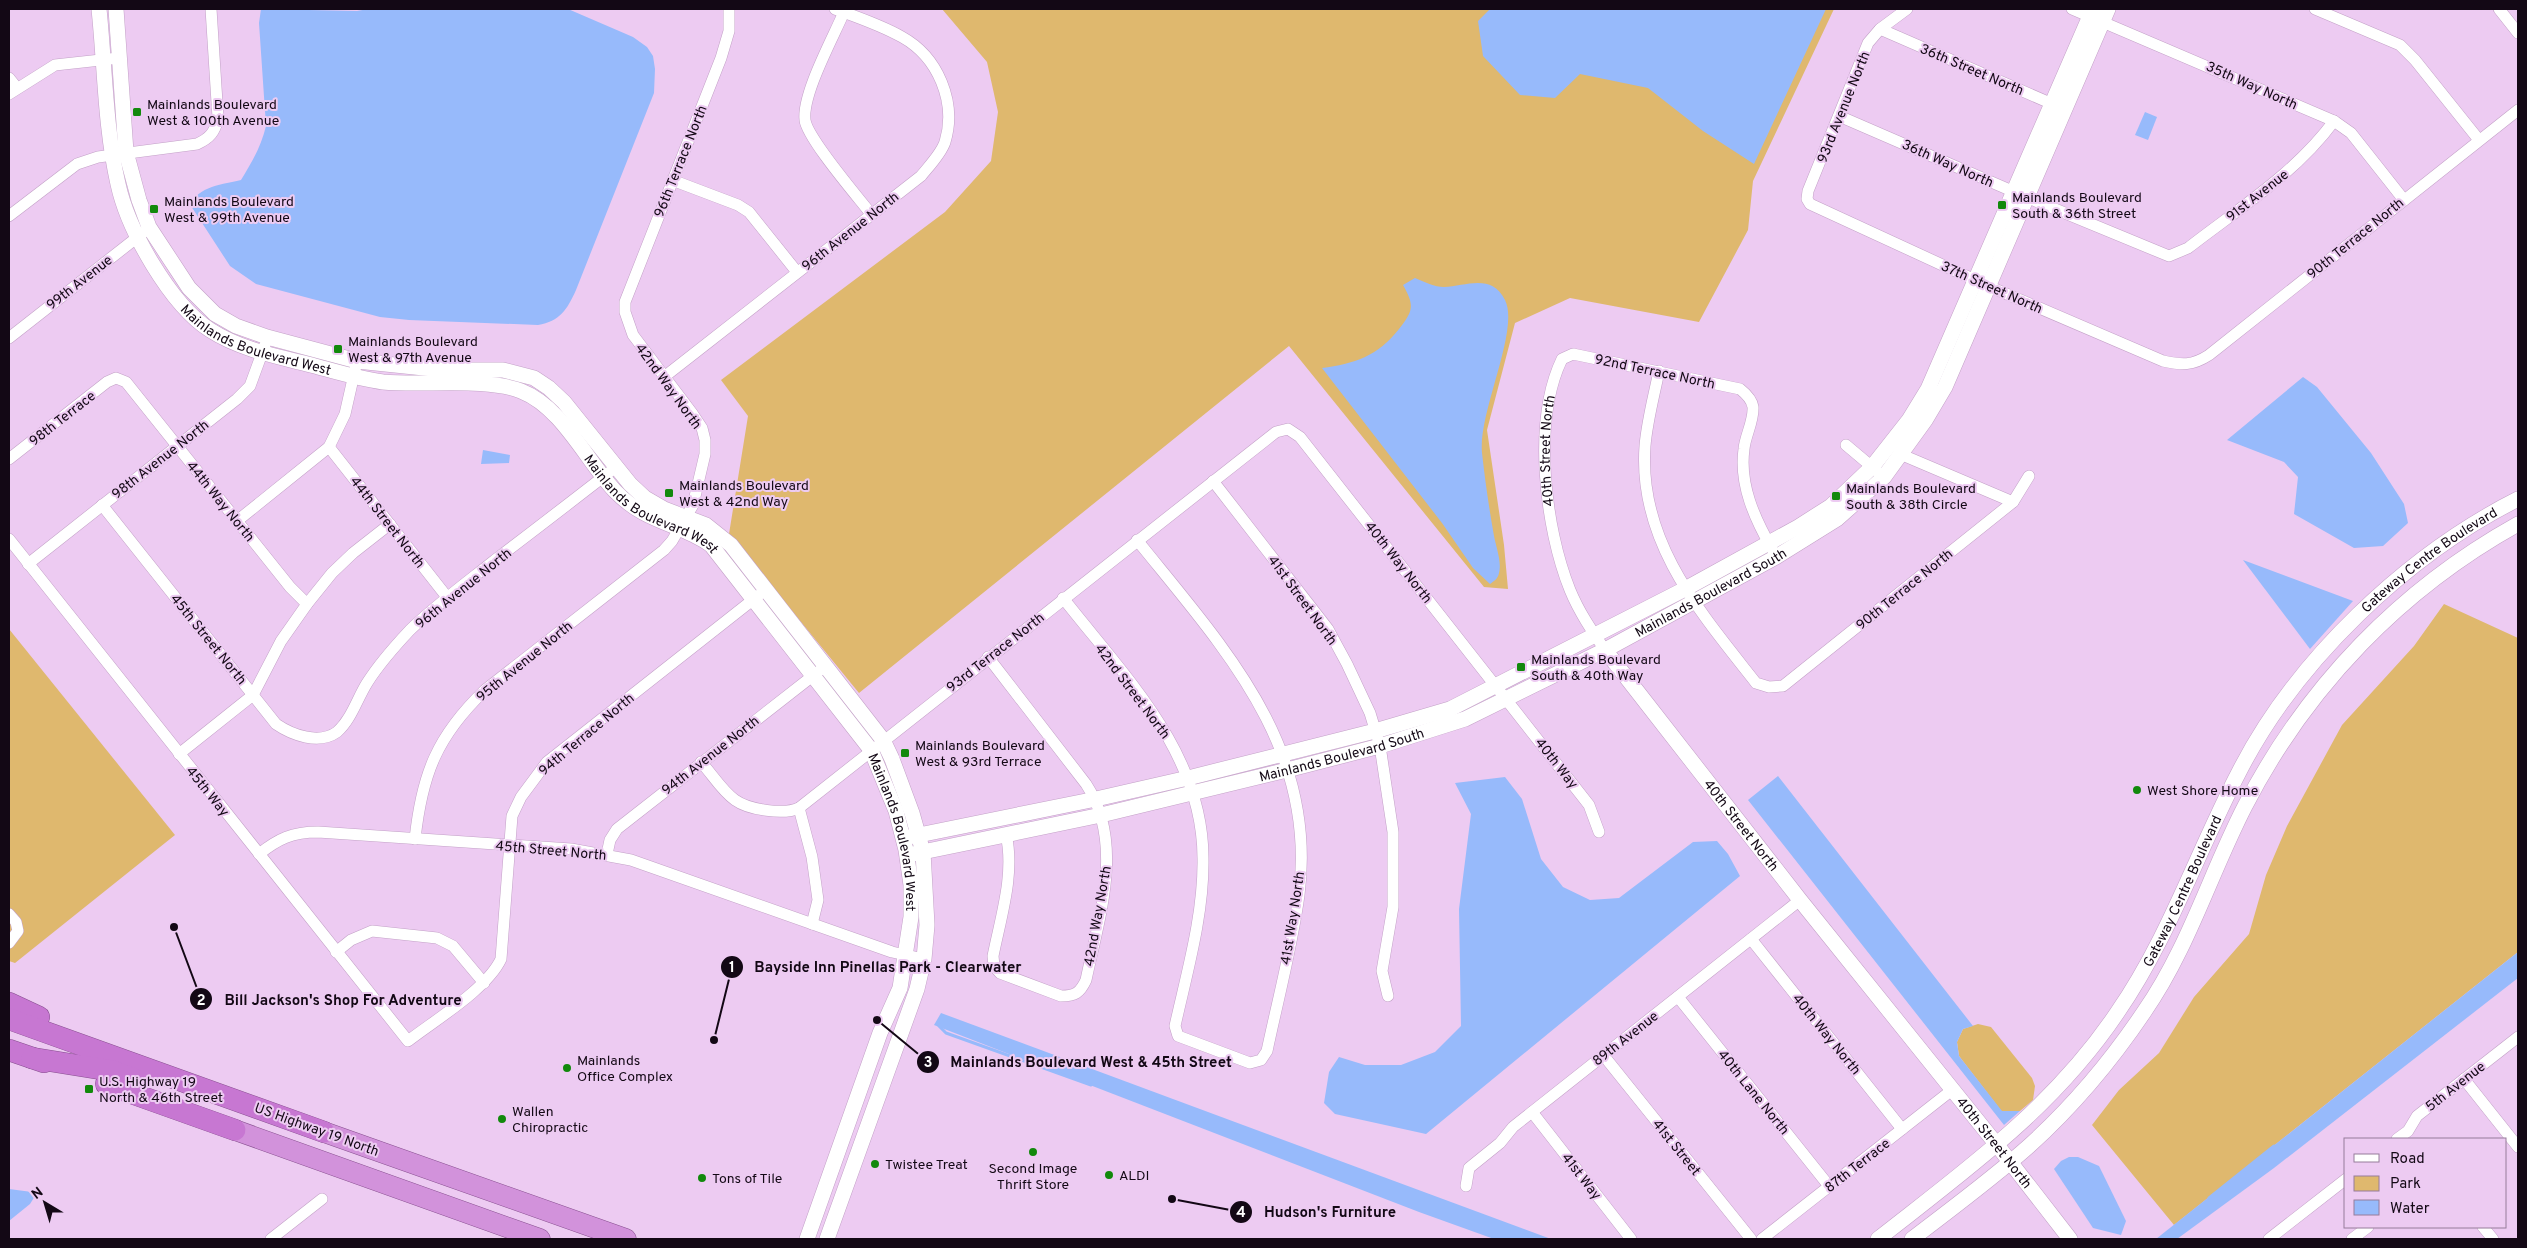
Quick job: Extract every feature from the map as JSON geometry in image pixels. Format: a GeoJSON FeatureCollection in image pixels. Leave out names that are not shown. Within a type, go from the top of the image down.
{"type":"FeatureCollection","features":[{"type":"Feature","properties":{"kind":"highway"},"geometry":{"type":"LineString","coordinates":[[9,1003],[126,1061]]}},
{"type":"Feature","properties":{"kind":"highway","name":"US Highway 19 North"},"geometry":{"type":"LineString","coordinates":[[9,1019],[513,1199],[590,1233],[626,1239]]}},
{"type":"Feature","properties":{"kind":"highway","name":"US Highway 19 North"},"geometry":{"type":"LineString","coordinates":[[9,1050],[536,1238]]}},
{"type":"Feature","properties":{"kind":"highway"},"geometry":{"type":"LineString","coordinates":[[32,1058],[113,1071],[294,1135],[306,1136],[324,1132]]}},
{"type":"Feature","properties":{"kind":"highway"},"geometry":{"type":"LineString","coordinates":[[307,1155],[318,1150],[336,1151],[421,1183],[513,1199]]}},
{"type":"Feature","properties":{"kind":"street","name":"Mainlands Boulevard West"},"geometry":{"type":"LineString","coordinates":[[99,9],[104,60],[119,154],[139,200],[144,232],[179,301],[193,316],[210,330],[231,341],[263,352],[355,368],[503,370],[534,378],[549,388],[564,402],[616,467],[645,498],[664,509],[711,545],[871,750],[896,811],[903,838],[911,885],[911,917],[900,988],[880,1033],[807,1239]]}},
{"type":"Feature","properties":{"kind":"street","name":"Mainlands Boulevard West"},"geometry":{"type":"LineString","coordinates":[[116,9],[119,58],[119,154]]}},
{"type":"Feature","properties":{"kind":"street"},"geometry":{"type":"LineString","coordinates":[[9,216],[77,164],[98,156],[198,144],[207,140],[215,130],[218,118],[211,9]]}},
{"type":"Feature","properties":{"kind":"street","name":"96th Terrace North"},"geometry":{"type":"LineString","coordinates":[[625,312],[625,302],[630,287],[721,58],[730,31],[729,9]]}},
{"type":"Feature","properties":{"kind":"street","name":"93rd Avenue North"},"geometry":{"type":"LineString","coordinates":[[1808,191],[1868,43],[1880,30],[1907,9]]}},
{"type":"Feature","properties":{"kind":"street","name":"35th Way North"},"geometry":{"type":"LineString","coordinates":[[2072,9],[2098,14],[2140,36],[2334,121],[2351,133],[2404,200]]}},
{"type":"Feature","properties":{"kind":"street"},"geometry":{"type":"LineString","coordinates":[[2316,9],[2400,45],[2415,60],[2479,140]]}},
{"type":"Feature","properties":{"kind":"street"},"geometry":{"type":"LineString","coordinates":[[2499,9],[2518,33]]}},
{"type":"Feature","properties":{"kind":"street"},"geometry":{"type":"LineString","coordinates":[[840,10],[806,102],[804,121],[813,138],[871,214]]}},
{"type":"Feature","properties":{"kind":"street","name":"96th Avenue North"},"geometry":{"type":"LineString","coordinates":[[664,377],[920,176],[944,143],[948,124],[948,101],[946,92],[932,64],[917,47],[902,37],[840,10]]}},
{"type":"Feature","properties":{"kind":"street","name":"Mainlands Boulevard South"},"geometry":{"type":"LineString","coordinates":[[907,856],[1101,815],[1282,755],[1378,739],[1465,719],[1507,700],[1605,650],[1768,544],[1831,506],[1900,454],[1926,419],[1945,387],[1982,283],[2098,14]]}},
{"type":"Feature","properties":{"kind":"street","name":"36th Street North"},"geometry":{"type":"LineString","coordinates":[[1880,30],[2058,106]]}},
{"type":"Feature","properties":{"kind":"street"},"geometry":{"type":"LineString","coordinates":[[9,78],[13,91],[55,65],[119,58]]}},
{"type":"Feature","properties":{"kind":"street","name":"90th Terrace North"},"geometry":{"type":"LineString","coordinates":[[2190,365],[2209,355],[2518,110]]}},
{"type":"Feature","properties":{"kind":"street","name":"36th Way North"},"geometry":{"type":"LineString","coordinates":[[1840,116],[2169,256]]}},
{"type":"Feature","properties":{"kind":"street","name":"91st Avenue"},"geometry":{"type":"LineString","coordinates":[[2169,256],[2188,248],[2289,169],[2321,140],[2334,121]]}},
{"type":"Feature","properties":{"kind":"street"},"geometry":{"type":"LineString","coordinates":[[672,180],[738,205],[749,212],[797,272]]}},
{"type":"Feature","properties":{"kind":"street","name":"37th Street North"},"geometry":{"type":"LineString","coordinates":[[1808,191],[1807,199],[1816,208],[1982,283],[2163,360],[2190,365]]}},
{"type":"Feature","properties":{"kind":"street","name":"Mainlands Boulevard West"},"geometry":{"type":"LineString","coordinates":[[144,232],[199,300],[214,314],[236,326],[355,368],[382,382],[488,385],[520,391],[538,399],[552,411],[603,477],[631,506],[654,520],[706,525],[720,534],[884,740],[903,786],[923,852],[927,925],[924,959],[917,989],[827,1239]]}},
{"type":"Feature","properties":{"kind":"street","name":"99th Avenue"},"geometry":{"type":"LineString","coordinates":[[9,338],[144,232]]}},
{"type":"Feature","properties":{"kind":"street","name":"Mainlands Boulevard South"},"geometry":{"type":"LineString","coordinates":[[903,838],[1096,799],[1287,770],[1378,739],[1450,709],[1595,636],[1776,558],[1837,519],[1878,472],[1928,389],[1982,283]]}},
{"type":"Feature","properties":{"kind":"street","name":"42nd Way North"},"geometry":{"type":"LineString","coordinates":[[625,312],[632,335],[702,428],[705,440],[705,454],[695,496],[683,524]]}},
{"type":"Feature","properties":{"kind":"street","name":"98th Avenue North"},"geometry":{"type":"LineString","coordinates":[[28,564],[237,399],[250,386],[268,337]]}},
{"type":"Feature","properties":{"kind":"street","name":"92nd Terrace North"},"geometry":{"type":"LineString","coordinates":[[1562,359],[1573,354],[1740,389],[1748,395],[1753,407],[1744,449],[1743,468],[1748,498],[1768,544]]}},
{"type":"Feature","properties":{"kind":"street","name":"40th Street North"},"geometry":{"type":"LineString","coordinates":[[1562,359],[1556,371],[1548,413],[1545,453],[1547,493],[1551,526],[1560,563],[1571,592],[1595,636],[1800,900],[2070,1239]]}},
{"type":"Feature","properties":{"kind":"street"},"geometry":{"type":"LineString","coordinates":[[237,521],[329,447],[345,414],[355,368]]}},
{"type":"Feature","properties":{"kind":"street"},"geometry":{"type":"LineString","coordinates":[[1659,371],[1645,447],[1646,484],[1656,528],[1672,567],[1688,596]]}},
{"type":"Feature","properties":{"kind":"street","name":"44th Way North"},"geometry":{"type":"LineString","coordinates":[[116,378],[126,382],[290,588],[307,604]]}},
{"type":"Feature","properties":{"kind":"street","name":"98th Terrace"},"geometry":{"type":"LineString","coordinates":[[9,459],[107,382],[116,378]]}},
{"type":"Feature","properties":{"kind":"street","name":"93rd Terrace North"},"geometry":{"type":"LineString","coordinates":[[799,808],[1062,598],[1276,432],[1288,429]]}},
{"type":"Feature","properties":{"kind":"street","name":"40th Way North"},"geometry":{"type":"LineString","coordinates":[[1288,429],[1300,437],[1507,700]]}},
{"type":"Feature","properties":{"kind":"street"},"geometry":{"type":"LineString","coordinates":[[1846,444],[1878,472]]}},
{"type":"Feature","properties":{"kind":"street","name":"44th Street North"},"geometry":{"type":"LineString","coordinates":[[329,447],[448,597]]}},
{"type":"Feature","properties":{"kind":"street"},"geometry":{"type":"LineString","coordinates":[[1900,454],[2012,502]]}},
{"type":"Feature","properties":{"kind":"street","name":"96th Avenue North"},"geometry":{"type":"LineString","coordinates":[[336,733],[346,722],[366,684],[383,660],[412,629],[448,597],[616,467]]}},
{"type":"Feature","properties":{"kind":"street","name":"90th Terrace North"},"geometry":{"type":"LineString","coordinates":[[1688,596],[1756,683],[1769,687],[1783,686],[2012,502],[2029,476]]}},
{"type":"Feature","properties":{"kind":"street","name":"41st Street North"},"geometry":{"type":"LineString","coordinates":[[1213,482],[1328,629],[1347,664],[1378,739],[1392,813],[1394,850],[1392,907],[1382,970],[1388,996]]}},
{"type":"Feature","properties":{"kind":"street","name":"Gateway Centre Boulevard"},"geometry":{"type":"LineString","coordinates":[[1878,1239],[1997,1145],[2028,1118],[2070,1074],[2117,1014],[2146,967],[2175,912],[2240,769],[2291,691],[2329,646],[2392,584],[2473,524],[2518,499]]}},
{"type":"Feature","properties":{"kind":"street","name":"45th Street North"},"geometry":{"type":"LineString","coordinates":[[102,505],[276,724],[287,732],[301,736],[319,738],[336,733]]}},
{"type":"Feature","properties":{"kind":"street"},"geometry":{"type":"LineString","coordinates":[[179,754],[254,695],[282,641],[307,604],[346,560],[390,524]]}},
{"type":"Feature","properties":{"kind":"street","name":"95th Avenue North"},"geometry":{"type":"LineString","coordinates":[[415,839],[422,790],[430,766],[440,746],[468,707],[485,690],[664,550],[683,524]]}},
{"type":"Feature","properties":{"kind":"street","name":"Gateway Centre Boulevard"},"geometry":{"type":"LineString","coordinates":[[1912,1239],[2010,1163],[2088,1086],[2146,1010],[2175,961],[2245,806],[2281,744],[2323,684],[2382,622],[2416,592],[2449,567],[2518,524]]}},
{"type":"Feature","properties":{"kind":"street","name":"45th Way"},"geometry":{"type":"LineString","coordinates":[[9,539],[408,1042]]}},
{"type":"Feature","properties":{"kind":"street","name":"41st Way North"},"geometry":{"type":"LineString","coordinates":[[1138,540],[1245,679],[1264,710],[1287,770],[1298,830],[1299,894],[1267,1051],[1261,1060],[1250,1063],[1186,1041],[1178,1036],[1175,1026]]}},
{"type":"Feature","properties":{"kind":"street"},"geometry":{"type":"LineString","coordinates":[[1768,544],[1776,558]]}},
{"type":"Feature","properties":{"kind":"street","name":"94th Terrace North"},"geometry":{"type":"LineString","coordinates":[[408,1042],[484,983],[496,970],[501,959],[512,816],[532,779],[547,762],[766,590]]}},
{"type":"Feature","properties":{"kind":"street","name":"42nd Street North"},"geometry":{"type":"LineString","coordinates":[[1062,598],[1157,720],[1168,736],[1191,785],[1203,858],[1202,892],[1175,1026]]}},
{"type":"Feature","properties":{"kind":"street","name":"42nd Way North"},"geometry":{"type":"LineString","coordinates":[[988,657],[1096,799],[1101,815],[1108,858],[1105,885],[1086,980],[1081,991],[1072,996],[1061,996],[1000,973],[994,966],[993,956],[1009,872],[1010,852],[1006,834]]}},
{"type":"Feature","properties":{"kind":"street","name":"94th Avenue North"},"geometry":{"type":"LineString","coordinates":[[607,854],[610,840],[617,828],[826,665]]}},
{"type":"Feature","properties":{"kind":"street","name":"40th Way"},"geometry":{"type":"LineString","coordinates":[[1507,700],[1590,805],[1599,832]]}},
{"type":"Feature","properties":{"kind":"street"},"geometry":{"type":"LineString","coordinates":[[702,762],[737,802],[781,813],[799,808],[812,857],[818,900],[812,924]]}},
{"type":"Feature","properties":{"kind":"street","name":"45th Street North"},"geometry":{"type":"LineString","coordinates":[[259,854],[280,838],[299,832],[571,849],[607,854],[631,860],[812,924],[906,955],[924,959]]}},
{"type":"Feature","properties":{"kind":"street","name":"89th Avenue"},"geometry":{"type":"LineString","coordinates":[[1466,1186],[1469,1168],[1500,1144],[1513,1127],[1800,900]]}},
{"type":"Feature","properties":{"kind":"street"},"geometry":{"type":"LineString","coordinates":[[9,914],[16,922],[18,932],[9,943]]}},
{"type":"Feature","properties":{"kind":"street"},"geometry":{"type":"LineString","coordinates":[[336,952],[351,940],[372,931],[438,938],[453,946],[484,983]]}},
{"type":"Feature","properties":{"kind":"street","name":"40th Way North"},"geometry":{"type":"LineString","coordinates":[[1751,939],[1902,1129]]}},
{"type":"Feature","properties":{"kind":"street"},"geometry":{"type":"LineString","coordinates":[[2146,967],[2166,977]]}},
{"type":"Feature","properties":{"kind":"street","name":"40th Lane North"},"geometry":{"type":"LineString","coordinates":[[1678,997],[1829,1186]]}},
{"type":"Feature","properties":{"kind":"street","name":"5th Avenue"},"geometry":{"type":"LineString","coordinates":[[2411,1135],[2417,1116],[2518,1038]]}},
{"type":"Feature","properties":{"kind":"street","name":"41st Street"},"geometry":{"type":"LineString","coordinates":[[1604,1056],[1751,1239]]}},
{"type":"Feature","properties":{"kind":"street"},"geometry":{"type":"LineString","coordinates":[[2464,1079],[2518,1147]]}},
{"type":"Feature","properties":{"kind":"street","name":"87th Terrace"},"geometry":{"type":"LineString","coordinates":[[1762,1239],[1952,1090]]}},
{"type":"Feature","properties":{"kind":"street","name":"41st Way"},"geometry":{"type":"LineString","coordinates":[[1532,1112],[1632,1239]]}},
{"type":"Feature","properties":{"kind":"street"},"geometry":{"type":"LineString","coordinates":[[2269,1239],[2344,1181]]}},
{"type":"Feature","properties":{"kind":"street"},"geometry":{"type":"LineString","coordinates":[[271,1239],[322,1198]]}},
{"type":"Feature","properties":{"kind":"street"},"geometry":{"type":"LineString","coordinates":[[2352,1239],[2367,1228]]}},
{"type":"Feature","properties":{"kind":"street"},"geometry":{"type":"LineString","coordinates":[[2484,1228],[2491,1239]]}},
{"type":"Feature","properties":{"kind":"green space"},"geometry":{"type":"Polygon","coordinates":[[[942,9],[1834,9],[1753,181],[1748,230],[1699,322],[1570,298],[1515,323],[1487,430],[1504,545],[1508,589],[1484,587],[1289,346],[859,693],[729,534],[748,416],[721,380],[945,212],[991,161],[998,112],[987,62],[942,9]]]}},
{"type":"Feature","properties":{"kind":"green space"},"geometry":{"type":"Polygon","coordinates":[[[2444,604],[2518,638],[2518,952],[2174,1225],[2092,1125],[2119,1090],[2159,1053],[2194,997],[2249,934],[2266,875],[2287,826],[2342,725],[2414,646],[2444,604]]]}},
{"type":"Feature","properties":{"kind":"green space"},"geometry":{"type":"Polygon","coordinates":[[[9,629],[175,835],[15,963],[9,961],[9,629]]]}},
{"type":"Feature","properties":{"kind":"green space"},"geometry":{"type":"Polygon","coordinates":[[[1978,1024],[1991,1027],[2032,1078],[2035,1086],[2033,1100],[2020,1111],[2002,1112],[1959,1056],[1957,1042],[1963,1029],[1978,1024]]]}},
{"type":"Feature","properties":{"kind":"water"},"geometry":{"type":"Polygon","coordinates":[[[261,9],[357,11],[368,9],[568,9],[633,37],[647,47],[653,56],[655,69],[654,93],[576,290],[562,314],[552,321],[538,325],[409,320],[380,317],[256,284],[230,266],[191,206],[194,199],[205,190],[241,180],[262,141],[266,126],[259,23],[261,9]]]}},
{"type":"Feature","properties":{"kind":"water"},"geometry":{"type":"Polygon","coordinates":[[[1490,9],[1826,9],[1754,164],[1703,131],[1648,88],[1580,74],[1555,98],[1520,95],[1483,56],[1478,21],[1490,9]]]}},
{"type":"Feature","properties":{"kind":"water"},"geometry":{"type":"Polygon","coordinates":[[[2145,112],[2157,117],[2148,140],[2135,135],[2145,112]]]}},
{"type":"Feature","properties":{"kind":"water"},"geometry":{"type":"Polygon","coordinates":[[[1415,278],[1441,287],[1478,283],[1486,284],[1493,286],[1505,300],[1508,314],[1507,331],[1482,436],[1486,484],[1500,564],[1498,577],[1490,584],[1473,568],[1442,523],[1322,368],[1355,361],[1383,346],[1399,329],[1410,313],[1411,303],[1403,285],[1415,278]]]}},
{"type":"Feature","properties":{"kind":"water"},"geometry":{"type":"Polygon","coordinates":[[[2303,377],[2317,387],[2371,453],[2404,504],[2408,523],[2383,546],[2354,548],[2294,514],[2298,477],[2284,462],[2227,440],[2303,377]]]}},
{"type":"Feature","properties":{"kind":"water"},"geometry":{"type":"Polygon","coordinates":[[[483,450],[510,455],[509,463],[481,464],[483,450]]]}},
{"type":"Feature","properties":{"kind":"water"},"geometry":{"type":"Polygon","coordinates":[[[2243,560],[2353,601],[2310,649],[2243,560]]]}},
{"type":"Feature","properties":{"kind":"water"},"geometry":{"type":"Polygon","coordinates":[[[1778,776],[1973,1026],[1963,1029],[1957,1042],[1959,1056],[2002,1111],[2020,1111],[2004,1125],[1748,800],[1778,776]]]}},
{"type":"Feature","properties":{"kind":"water"},"geometry":{"type":"Polygon","coordinates":[[[1505,777],[1522,799],[1541,859],[1563,887],[1590,900],[1619,898],[1693,842],[1717,841],[1728,854],[1740,876],[1426,1134],[1335,1114],[1324,1103],[1329,1072],[1339,1057],[1365,1065],[1401,1065],[1435,1052],[1461,1026],[1459,909],[1471,814],[1455,783],[1505,777]]]}},
{"type":"Feature","properties":{"kind":"water"},"geometry":{"type":"Polygon","coordinates":[[[2518,952],[2518,978],[2274,1168],[2177,1239],[2156,1239],[2518,952]]]}},
{"type":"Feature","properties":{"kind":"water"},"geometry":{"type":"Polygon","coordinates":[[[941,1013],[1551,1239],[1494,1239],[1419,1212],[934,1025],[941,1013]]]}},
{"type":"Feature","properties":{"kind":"water"},"geometry":{"type":"Polygon","coordinates":[[[2069,1157],[2078,1157],[2099,1166],[2126,1221],[2121,1235],[2093,1228],[2054,1169],[2061,1161],[2069,1157]]]}},
{"type":"Feature","properties":{"kind":"water"},"geometry":{"type":"Polygon","coordinates":[[[9,1189],[32,1192],[35,1196],[30,1204],[9,1221],[9,1189]]]}},
{"type":"Feature","properties":{"kind":"waterway"},"geometry":{"type":"LineString","coordinates":[[939,1026],[946,1033],[1091,1085]]}},
{"type":"Feature","properties":{"kind":"waterway"},"geometry":{"type":"LineString","coordinates":[[2209,1198],[2274,1146]]}},
{"type":"Feature","properties":{"kind":"place","name":"Mainlands Boulevard West & 100th Avenue"},"geometry":{"type":"Point","coordinates":[137,112]}},
{"type":"Feature","properties":{"kind":"place","name":"Mainlands Boulevard South & 36th Street"},"geometry":{"type":"Point","coordinates":[2002,205]}},
{"type":"Feature","properties":{"kind":"place","name":"Mainlands Boulevard West & 99th Avenue"},"geometry":{"type":"Point","coordinates":[154,209]}},
{"type":"Feature","properties":{"kind":"place","name":"Mainlands Boulevard West & 97th Avenue"},"geometry":{"type":"Point","coordinates":[338,349]}},
{"type":"Feature","properties":{"kind":"place","name":"Mainlands Boulevard West & 42nd Way"},"geometry":{"type":"Point","coordinates":[669,493]}},
{"type":"Feature","properties":{"kind":"place","name":"Mainlands Boulevard South & 38th Circle"},"geometry":{"type":"Point","coordinates":[1836,496]}},
{"type":"Feature","properties":{"kind":"place","name":"Mainlands Boulevard South & 40th Way"},"geometry":{"type":"Point","coordinates":[1521,667]}},
{"type":"Feature","properties":{"kind":"place","name":"Mainlands Boulevard West & 93rd Terrace"},"geometry":{"type":"Point","coordinates":[905,753]}},
{"type":"Feature","properties":{"kind":"place","name":"West Shore Home"},"geometry":{"type":"Point","coordinates":[2137,790]}},
{"type":"Feature","properties":{"kind":"place","name":"Bill Jackson's Shop For Adventure"},"geometry":{"type":"Point","coordinates":[174,927]}},
{"type":"Feature","properties":{"kind":"place","name":"Mainlands Boulevard West & 45th Street"},"geometry":{"type":"Point","coordinates":[877,1020]}},
{"type":"Feature","properties":{"kind":"place","name":"Bayside Inn Pinellas Park - Clearwater"},"geometry":{"type":"Point","coordinates":[714,1040]}},
{"type":"Feature","properties":{"kind":"place","name":"Mainlands Office Complex"},"geometry":{"type":"Point","coordinates":[567,1068]}},
{"type":"Feature","properties":{"kind":"place","name":"U.S. Highway 19 North & 46th Street"},"geometry":{"type":"Point","coordinates":[89,1089]}},
{"type":"Feature","properties":{"kind":"place","name":"Wallen Chiropractic"},"geometry":{"type":"Point","coordinates":[502,1119]}},
{"type":"Feature","properties":{"kind":"place","name":"Second Image Thrift Store"},"geometry":{"type":"Point","coordinates":[1033,1152]}},
{"type":"Feature","properties":{"kind":"place","name":"Twistee Treat"},"geometry":{"type":"Point","coordinates":[875,1164]}},
{"type":"Feature","properties":{"kind":"place","name":"ALDI"},"geometry":{"type":"Point","coordinates":[1109,1175]}},
{"type":"Feature","properties":{"kind":"place","name":"Tons of Tile"},"geometry":{"type":"Point","coordinates":[702,1178]}},
{"type":"Feature","properties":{"kind":"place","name":"Hudson's Furniture"},"geometry":{"type":"Point","coordinates":[1172,1199]}}]}
